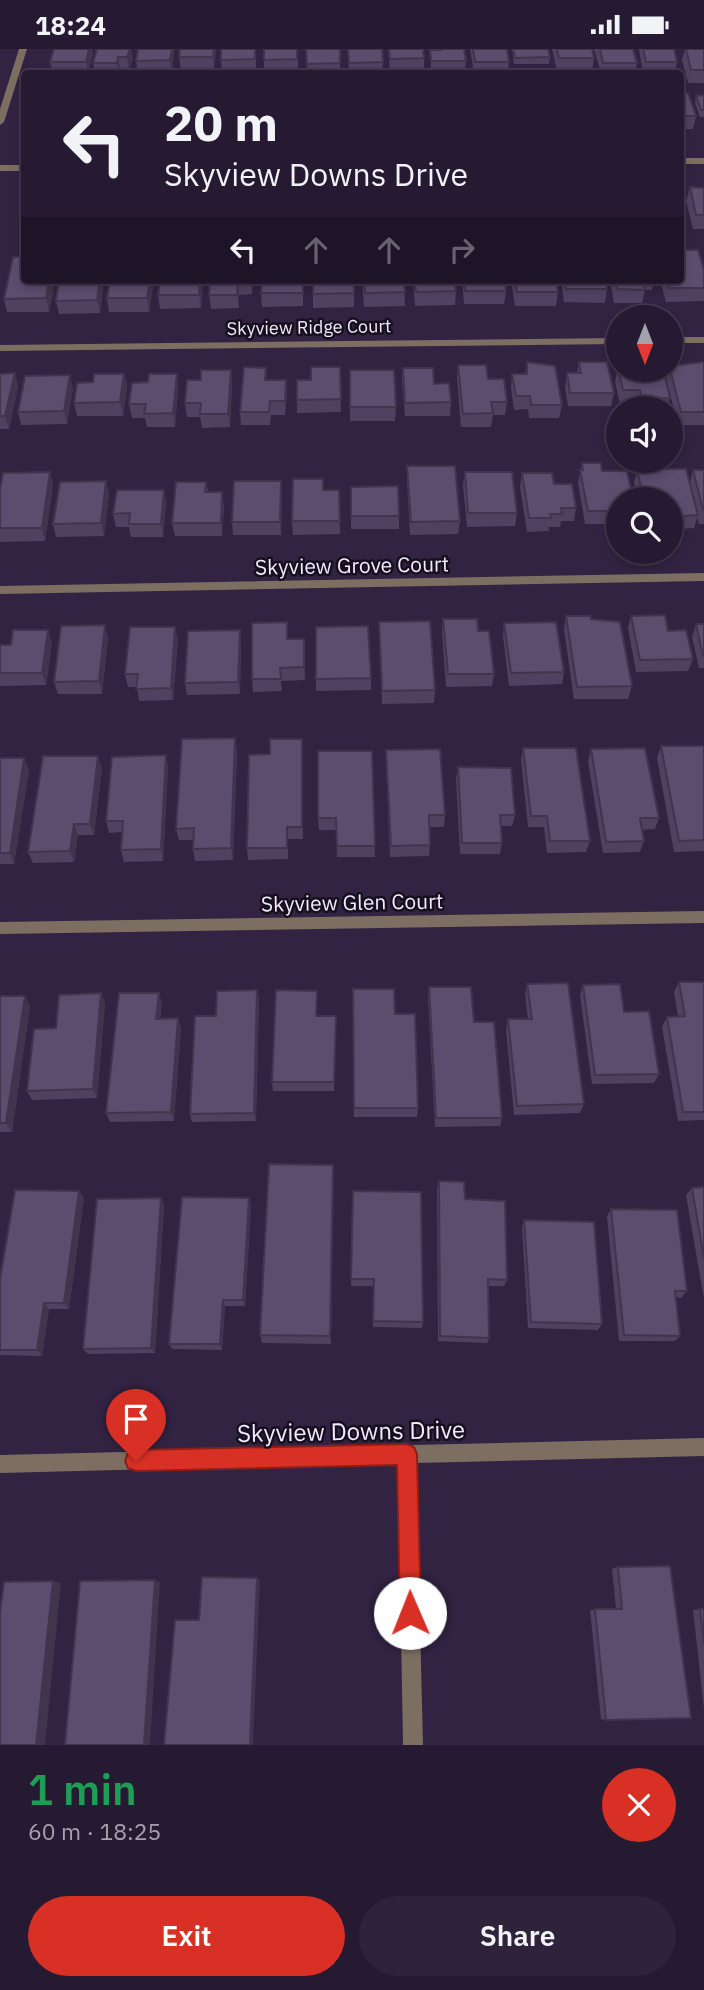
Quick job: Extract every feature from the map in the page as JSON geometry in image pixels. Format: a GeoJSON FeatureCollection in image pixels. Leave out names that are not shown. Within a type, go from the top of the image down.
{"type":"FeatureCollection","features":[{"type":"Feature","properties":{"kind":"street"},"geometry":{"type":"LineString","coordinates":[[0,122],[23,49]]}},
{"type":"Feature","properties":{"kind":"street"},"geometry":{"type":"LineString","coordinates":[[684,161],[704,161]]}},
{"type":"Feature","properties":{"kind":"street"},"geometry":{"type":"LineString","coordinates":[[0,168],[21,168]]}},
{"type":"Feature","properties":{"kind":"street"},"geometry":{"type":"LineString","coordinates":[[683,340],[704,340]]}},
{"type":"Feature","properties":{"kind":"street","name":"Skyview Ridge Court"},"geometry":{"type":"LineString","coordinates":[[0,348],[606,341]]}},
{"type":"Feature","properties":{"kind":"street","name":"Skyview Grove Court"},"geometry":{"type":"LineString","coordinates":[[0,590],[704,577]]}},
{"type":"Feature","properties":{"kind":"street","name":"Skyview Glen Court"},"geometry":{"type":"LineString","coordinates":[[0,928],[704,917]]}},
{"type":"Feature","properties":{"kind":"street","name":"Skyview Downs Drive"},"geometry":{"type":"LineString","coordinates":[[0,1464],[704,1447]]}},
{"type":"Feature","properties":{"kind":"street"},"geometry":{"type":"LineString","coordinates":[[407,1454],[413,1745]]}},
{"type":"Feature","properties":{"kind":"building"},"geometry":{"type":"Polygon","coordinates":[[[54,49],[89,49],[86,62],[50,62],[54,49]]]}},
{"type":"Feature","properties":{"kind":"building"},"geometry":{"type":"Polygon","coordinates":[[[97,49],[130,49],[127,57],[118,57],[117,63],[93,63],[97,49]]]}},
{"type":"Feature","properties":{"kind":"building"},"geometry":{"type":"Polygon","coordinates":[[[138,49],[172,49],[170,60],[136,61],[138,49]]]}},
{"type":"Feature","properties":{"kind":"building"},"geometry":{"type":"Polygon","coordinates":[[[180,49],[214,49],[213,57],[179,57],[180,49]]]}},
{"type":"Feature","properties":{"kind":"building"},"geometry":{"type":"Polygon","coordinates":[[[221,49],[255,49],[255,59],[221,60],[221,49]]]}},
{"type":"Feature","properties":{"kind":"building"},"geometry":{"type":"Polygon","coordinates":[[[264,49],[297,49],[297,59],[264,60],[264,49]]]}},
{"type":"Feature","properties":{"kind":"building"},"geometry":{"type":"Polygon","coordinates":[[[306,49],[340,49],[340,63],[307,64],[306,49]]]}},
{"type":"Feature","properties":{"kind":"building"},"geometry":{"type":"Polygon","coordinates":[[[348,49],[382,49],[383,62],[349,63],[348,49]]]}},
{"type":"Feature","properties":{"kind":"building"},"geometry":{"type":"Polygon","coordinates":[[[389,49],[423,49],[424,58],[390,59],[389,49]]]}},
{"type":"Feature","properties":{"kind":"building"},"geometry":{"type":"Polygon","coordinates":[[[464,49],[466,61],[431,61],[430,50],[464,49]]]}},
{"type":"Feature","properties":{"kind":"building"},"geometry":{"type":"Polygon","coordinates":[[[473,49],[507,49],[509,62],[475,62],[473,49]]]}},
{"type":"Feature","properties":{"kind":"building"},"geometry":{"type":"Polygon","coordinates":[[[513,49],[548,49],[550,57],[515,58],[513,49]]]}},
{"type":"Feature","properties":{"kind":"building"},"geometry":{"type":"Polygon","coordinates":[[[557,49],[592,49],[594,58],[559,58],[557,49]]]}},
{"type":"Feature","properties":{"kind":"building"},"geometry":{"type":"Polygon","coordinates":[[[600,49],[633,49],[637,63],[603,63],[600,49]]]}},
{"type":"Feature","properties":{"kind":"building"},"geometry":{"type":"Polygon","coordinates":[[[643,49],[674,49],[677,62],[646,62],[643,49]]]}},
{"type":"Feature","properties":{"kind":"building"},"geometry":{"type":"Polygon","coordinates":[[[686,49],[704,49],[704,70],[691,70],[686,49]]]}},
{"type":"Feature","properties":{"kind":"building"},"geometry":{"type":"Polygon","coordinates":[[[684,93],[688,93],[696,116],[684,116],[684,93]]]}},
{"type":"Feature","properties":{"kind":"building"},"geometry":{"type":"Polygon","coordinates":[[[704,95],[704,110],[701,110],[696,96],[704,95]]]}},
{"type":"Feature","properties":{"kind":"building"},"geometry":{"type":"Polygon","coordinates":[[[690,187],[704,188],[704,215],[696,215],[690,187]]]}},
{"type":"Feature","properties":{"kind":"building"},"geometry":{"type":"Polygon","coordinates":[[[684,250],[698,250],[704,270],[704,288],[669,288],[668,284],[684,284],[684,250]]]}},
{"type":"Feature","properties":{"kind":"building"},"geometry":{"type":"Polygon","coordinates":[[[13,257],[21,257],[21,284],[48,284],[46,298],[4,299],[13,257]]]}},
{"type":"Feature","properties":{"kind":"building"},"geometry":{"type":"Polygon","coordinates":[[[58,284],[99,284],[97,300],[56,301],[58,284]]]}},
{"type":"Feature","properties":{"kind":"building"},"geometry":{"type":"Polygon","coordinates":[[[109,284],[149,284],[147,298],[107,298],[109,284]]]}},
{"type":"Feature","properties":{"kind":"building"},"geometry":{"type":"Polygon","coordinates":[[[159,284],[200,284],[199,295],[158,295],[159,284]]]}},
{"type":"Feature","properties":{"kind":"building"},"geometry":{"type":"Polygon","coordinates":[[[210,284],[238,284],[237,295],[209,295],[210,284]]]}},
{"type":"Feature","properties":{"kind":"building"},"geometry":{"type":"Polygon","coordinates":[[[262,284],[303,284],[303,293],[261,293],[262,284]]]}},
{"type":"Feature","properties":{"kind":"building"},"geometry":{"type":"Polygon","coordinates":[[[313,284],[354,284],[354,293],[313,294],[313,284]]]}},
{"type":"Feature","properties":{"kind":"building"},"geometry":{"type":"Polygon","coordinates":[[[364,284],[404,284],[405,292],[365,293],[364,284]]]}},
{"type":"Feature","properties":{"kind":"building"},"geometry":{"type":"Polygon","coordinates":[[[415,284],[455,284],[456,291],[416,292],[415,284]]]}},
{"type":"Feature","properties":{"kind":"building"},"geometry":{"type":"Polygon","coordinates":[[[464,284],[505,284],[506,291],[465,291],[464,284]]]}},
{"type":"Feature","properties":{"kind":"building"},"geometry":{"type":"Polygon","coordinates":[[[516,284],[557,284],[558,292],[517,292],[516,284]]]}},
{"type":"Feature","properties":{"kind":"building"},"geometry":{"type":"Polygon","coordinates":[[[565,284],[606,284],[607,289],[566,289],[565,284]]]}},
{"type":"Feature","properties":{"kind":"building"},"geometry":{"type":"Polygon","coordinates":[[[616,284],[644,284],[645,290],[617,289],[616,284]]]}},
{"type":"Feature","properties":{"kind":"building"},"geometry":{"type":"Polygon","coordinates":[[[527,362],[555,366],[562,405],[531,405],[530,396],[516,396],[512,374],[527,374],[527,362]]]}},
{"type":"Feature","properties":{"kind":"building"},"geometry":{"type":"Polygon","coordinates":[[[579,362],[606,362],[606,382],[612,382],[614,393],[570,393],[567,373],[581,373],[579,362]]]}},
{"type":"Feature","properties":{"kind":"building"},"geometry":{"type":"Polygon","coordinates":[[[704,362],[704,412],[683,412],[683,396],[677,396],[673,382],[683,382],[683,364],[704,362]]]}},
{"type":"Feature","properties":{"kind":"building"},"geometry":{"type":"Polygon","coordinates":[[[458,365],[486,365],[488,379],[504,379],[507,402],[491,402],[493,413],[463,414],[458,365]]]}},
{"type":"Feature","properties":{"kind":"building"},"geometry":{"type":"Polygon","coordinates":[[[244,367],[266,368],[265,380],[286,380],[285,401],[270,401],[269,412],[240,412],[244,367]]]}},
{"type":"Feature","properties":{"kind":"building"},"geometry":{"type":"Polygon","coordinates":[[[311,367],[340,367],[341,399],[297,400],[297,380],[311,380],[311,367]]]}},
{"type":"Feature","properties":{"kind":"building"},"geometry":{"type":"Polygon","coordinates":[[[403,368],[433,368],[434,384],[449,383],[451,402],[405,403],[403,368]]]}},
{"type":"Feature","properties":{"kind":"building"},"geometry":{"type":"Polygon","coordinates":[[[201,370],[231,370],[228,414],[200,414],[201,403],[185,403],[187,380],[201,380],[201,370]]]}},
{"type":"Feature","properties":{"kind":"building"},"geometry":{"type":"Polygon","coordinates":[[[350,370],[394,370],[396,407],[350,407],[350,370]]]}},
{"type":"Feature","properties":{"kind":"building"},"geometry":{"type":"Polygon","coordinates":[[[15,373],[5,416],[0,416],[0,374],[15,373]]]}},
{"type":"Feature","properties":{"kind":"building"},"geometry":{"type":"Polygon","coordinates":[[[94,374],[124,374],[120,402],[74,403],[77,383],[93,382],[94,374]]]}},
{"type":"Feature","properties":{"kind":"building"},"geometry":{"type":"Polygon","coordinates":[[[149,374],[177,374],[173,413],[144,414],[146,404],[129,404],[132,383],[148,382],[149,374]]]}},
{"type":"Feature","properties":{"kind":"building"},"geometry":{"type":"Polygon","coordinates":[[[70,375],[64,411],[18,412],[25,376],[70,375]]]}},
{"type":"Feature","properties":{"kind":"building"},"geometry":{"type":"Polygon","coordinates":[[[621,382],[666,382],[670,396],[641,396],[640,390],[623,390],[621,382]]]}},
{"type":"Feature","properties":{"kind":"building"},"geometry":{"type":"Polygon","coordinates":[[[582,463],[601,463],[602,471],[606,473],[627,473],[630,487],[606,487],[606,511],[588,511],[580,470],[583,470],[582,463]]]}},
{"type":"Feature","properties":{"kind":"building"},"geometry":{"type":"Polygon","coordinates":[[[407,466],[455,466],[460,521],[411,522],[407,466]]]}},
{"type":"Feature","properties":{"kind":"building"},"geometry":{"type":"Polygon","coordinates":[[[683,469],[686,469],[698,515],[683,516],[683,487],[641,487],[638,473],[683,473],[683,469]]]}},
{"type":"Feature","properties":{"kind":"building"},"geometry":{"type":"Polygon","coordinates":[[[693,470],[704,470],[704,510],[703,510],[693,470]]]}},
{"type":"Feature","properties":{"kind":"building"},"geometry":{"type":"Polygon","coordinates":[[[50,472],[42,528],[0,528],[0,489],[3,473],[50,472]]]}},
{"type":"Feature","properties":{"kind":"building"},"geometry":{"type":"Polygon","coordinates":[[[465,472],[512,472],[517,513],[468,513],[465,472]]]}},
{"type":"Feature","properties":{"kind":"building"},"geometry":{"type":"Polygon","coordinates":[[[522,473],[552,473],[554,484],[572,484],[576,508],[561,508],[562,514],[550,514],[551,518],[529,518],[522,473]]]}},
{"type":"Feature","properties":{"kind":"building"},"geometry":{"type":"Polygon","coordinates":[[[293,479],[323,479],[323,490],[339,490],[340,521],[292,521],[293,479]]]}},
{"type":"Feature","properties":{"kind":"building"},"geometry":{"type":"Polygon","coordinates":[[[106,481],[101,523],[53,524],[60,482],[106,481]]]}},
{"type":"Feature","properties":{"kind":"building"},"geometry":{"type":"Polygon","coordinates":[[[234,481],[281,481],[280,522],[232,522],[234,481]]]}},
{"type":"Feature","properties":{"kind":"building"},"geometry":{"type":"Polygon","coordinates":[[[176,482],[206,482],[205,492],[222,492],[221,523],[172,523],[176,482]]]}},
{"type":"Feature","properties":{"kind":"building"},"geometry":{"type":"Polygon","coordinates":[[[398,486],[399,516],[351,516],[351,487],[398,486]]]}},
{"type":"Feature","properties":{"kind":"building"},"geometry":{"type":"Polygon","coordinates":[[[117,490],[164,490],[161,524],[129,524],[130,513],[113,514],[117,490]]]}},
{"type":"Feature","properties":{"kind":"building"},"geometry":{"type":"Polygon","coordinates":[[[665,615],[668,631],[686,630],[693,659],[640,660],[631,616],[665,615]]]}},
{"type":"Feature","properties":{"kind":"building"},"geometry":{"type":"Polygon","coordinates":[[[566,616],[590,616],[591,619],[620,622],[632,686],[577,687],[566,616]]]}},
{"type":"Feature","properties":{"kind":"building"},"geometry":{"type":"Polygon","coordinates":[[[443,619],[477,619],[478,631],[489,631],[494,674],[448,674],[443,619]]]}},
{"type":"Feature","properties":{"kind":"building"},"geometry":{"type":"Polygon","coordinates":[[[430,621],[435,690],[382,691],[379,622],[430,621]]]}},
{"type":"Feature","properties":{"kind":"building"},"geometry":{"type":"Polygon","coordinates":[[[287,622],[287,639],[304,639],[304,667],[280,668],[281,679],[252,679],[252,623],[287,622]]]}},
{"type":"Feature","properties":{"kind":"building"},"geometry":{"type":"Polygon","coordinates":[[[556,622],[564,672],[511,673],[504,623],[556,622]]]}},
{"type":"Feature","properties":{"kind":"building"},"geometry":{"type":"Polygon","coordinates":[[[696,624],[704,624],[704,656],[703,656],[696,624]]]}},
{"type":"Feature","properties":{"kind":"building"},"geometry":{"type":"Polygon","coordinates":[[[105,625],[99,681],[54,682],[61,626],[105,625]]]}},
{"type":"Feature","properties":{"kind":"building"},"geometry":{"type":"Polygon","coordinates":[[[368,626],[371,678],[316,679],[316,627],[368,626]]]}},
{"type":"Feature","properties":{"kind":"building"},"geometry":{"type":"Polygon","coordinates":[[[130,627],[175,627],[171,688],[136,689],[138,674],[125,674],[130,627]]]}},
{"type":"Feature","properties":{"kind":"building"},"geometry":{"type":"Polygon","coordinates":[[[13,630],[48,630],[42,673],[0,673],[0,645],[11,645],[13,630]]]}},
{"type":"Feature","properties":{"kind":"building"},"geometry":{"type":"Polygon","coordinates":[[[240,630],[238,682],[185,683],[188,631],[240,630]]]}},
{"type":"Feature","properties":{"kind":"building"},"geometry":{"type":"Polygon","coordinates":[[[235,738],[231,848],[193,849],[194,828],[176,829],[182,739],[235,738]]]}},
{"type":"Feature","properties":{"kind":"building"},"geometry":{"type":"Polygon","coordinates":[[[270,739],[302,739],[302,827],[287,827],[287,848],[247,848],[249,755],[270,754],[270,739]]]}},
{"type":"Feature","properties":{"kind":"building"},"geometry":{"type":"Polygon","coordinates":[[[661,746],[704,746],[704,840],[679,841],[661,746]]]}},
{"type":"Feature","properties":{"kind":"building"},"geometry":{"type":"Polygon","coordinates":[[[523,748],[576,748],[590,841],[550,841],[547,816],[531,816],[523,748]]]}},
{"type":"Feature","properties":{"kind":"building"},"geometry":{"type":"Polygon","coordinates":[[[645,748],[659,818],[640,818],[644,841],[606,842],[591,749],[645,748]]]}},
{"type":"Feature","properties":{"kind":"building"},"geometry":{"type":"Polygon","coordinates":[[[440,749],[445,815],[429,815],[430,845],[391,846],[386,750],[440,749]]]}},
{"type":"Feature","properties":{"kind":"building"},"geometry":{"type":"Polygon","coordinates":[[[318,751],[372,751],[375,846],[337,846],[336,818],[318,818],[318,751]]]}},
{"type":"Feature","properties":{"kind":"building"},"geometry":{"type":"Polygon","coordinates":[[[166,755],[161,849],[121,850],[123,821],[106,821],[112,757],[166,755]]]}},
{"type":"Feature","properties":{"kind":"building"},"geometry":{"type":"Polygon","coordinates":[[[43,756],[98,756],[90,824],[74,824],[70,851],[28,852],[43,756]]]}},
{"type":"Feature","properties":{"kind":"building"},"geometry":{"type":"Polygon","coordinates":[[[0,758],[24,758],[10,853],[0,853],[0,758]]]}},
{"type":"Feature","properties":{"kind":"building"},"geometry":{"type":"Polygon","coordinates":[[[458,767],[511,768],[515,815],[500,815],[502,843],[462,843],[458,767]]]}},
{"type":"Feature","properties":{"kind":"building"},"geometry":{"type":"Polygon","coordinates":[[[679,982],[704,982],[704,1112],[683,1112],[667,1017],[685,1016],[679,982]]]}},
{"type":"Feature","properties":{"kind":"building"},"geometry":{"type":"Polygon","coordinates":[[[568,983],[584,1104],[517,1106],[508,1019],[532,1019],[527,984],[568,983]]]}},
{"type":"Feature","properties":{"kind":"building"},"geometry":{"type":"Polygon","coordinates":[[[620,984],[624,1012],[649,1011],[659,1074],[595,1075],[583,985],[620,984]]]}},
{"type":"Feature","properties":{"kind":"building"},"geometry":{"type":"Polygon","coordinates":[[[429,987],[471,987],[474,1022],[494,1022],[502,1118],[436,1118],[429,987]]]}},
{"type":"Feature","properties":{"kind":"building"},"geometry":{"type":"Polygon","coordinates":[[[353,989],[394,989],[395,1014],[415,1014],[418,1108],[354,1108],[353,989]]]}},
{"type":"Feature","properties":{"kind":"building"},"geometry":{"type":"Polygon","coordinates":[[[257,990],[254,1113],[190,1114],[195,1016],[216,1016],[217,991],[257,990]]]}},
{"type":"Feature","properties":{"kind":"building"},"geometry":{"type":"Polygon","coordinates":[[[276,990],[317,991],[316,1016],[336,1016],[334,1082],[272,1082],[276,990]]]}},
{"type":"Feature","properties":{"kind":"building"},"geometry":{"type":"Polygon","coordinates":[[[101,993],[93,1089],[27,1091],[34,1029],[56,1028],[59,995],[101,993]]]}},
{"type":"Feature","properties":{"kind":"building"},"geometry":{"type":"Polygon","coordinates":[[[119,993],[159,993],[156,1019],[178,1018],[171,1112],[106,1113],[119,993]]]}},
{"type":"Feature","properties":{"kind":"building"},"geometry":{"type":"Polygon","coordinates":[[[0,996],[25,996],[6,1123],[0,1123],[0,996]]]}},
{"type":"Feature","properties":{"kind":"building"},"geometry":{"type":"Polygon","coordinates":[[[269,1164],[333,1165],[330,1336],[260,1335],[269,1164]]]}},
{"type":"Feature","properties":{"kind":"building"},"geometry":{"type":"Polygon","coordinates":[[[439,1181],[464,1182],[465,1199],[505,1201],[507,1280],[488,1279],[489,1338],[440,1336],[439,1181]]]}},
{"type":"Feature","properties":{"kind":"building"},"geometry":{"type":"Polygon","coordinates":[[[704,1187],[704,1259],[692,1188],[704,1187]]]}},
{"type":"Feature","properties":{"kind":"building"},"geometry":{"type":"Polygon","coordinates":[[[15,1190],[79,1191],[64,1303],[44,1303],[37,1350],[0,1350],[0,1279],[15,1190]]]}},
{"type":"Feature","properties":{"kind":"building"},"geometry":{"type":"Polygon","coordinates":[[[353,1191],[421,1192],[423,1322],[373,1321],[374,1279],[351,1279],[353,1191]]]}},
{"type":"Feature","properties":{"kind":"building"},"geometry":{"type":"Polygon","coordinates":[[[182,1197],[249,1198],[243,1300],[223,1300],[220,1344],[169,1344],[182,1197]]]}},
{"type":"Feature","properties":{"kind":"building"},"geometry":{"type":"Polygon","coordinates":[[[161,1198],[151,1348],[83,1349],[97,1199],[161,1198]]]}},
{"type":"Feature","properties":{"kind":"building"},"geometry":{"type":"Polygon","coordinates":[[[611,1209],[677,1210],[687,1291],[675,1291],[680,1336],[624,1335],[611,1209]]]}},
{"type":"Feature","properties":{"kind":"building"},"geometry":{"type":"Polygon","coordinates":[[[524,1220],[594,1222],[602,1324],[531,1322],[524,1220]]]}},
{"type":"Feature","properties":{"kind":"building"},"geometry":{"type":"Polygon","coordinates":[[[670,1566],[691,1718],[606,1720],[595,1609],[622,1609],[618,1567],[670,1566]]]}},
{"type":"Feature","properties":{"kind":"building"},"geometry":{"type":"Polygon","coordinates":[[[202,1577],[257,1578],[250,1745],[164,1745],[175,1620],[199,1620],[202,1577]]]}},
{"type":"Feature","properties":{"kind":"building"},"geometry":{"type":"Polygon","coordinates":[[[155,1580],[144,1745],[65,1745],[80,1581],[155,1580]]]}},
{"type":"Feature","properties":{"kind":"building"},"geometry":{"type":"Polygon","coordinates":[[[53,1581],[36,1745],[0,1745],[0,1613],[4,1582],[53,1581]]]}},
{"type":"Feature","properties":{"kind":"building"},"geometry":{"type":"Polygon","coordinates":[[[700,1609],[704,1609],[704,1644],[700,1609]]]}},
{"type":"Feature","properties":{"kind":"route"},"geometry":{"type":"LineString","coordinates":[[136,1461],[407,1454],[410,1613]]}}]}
